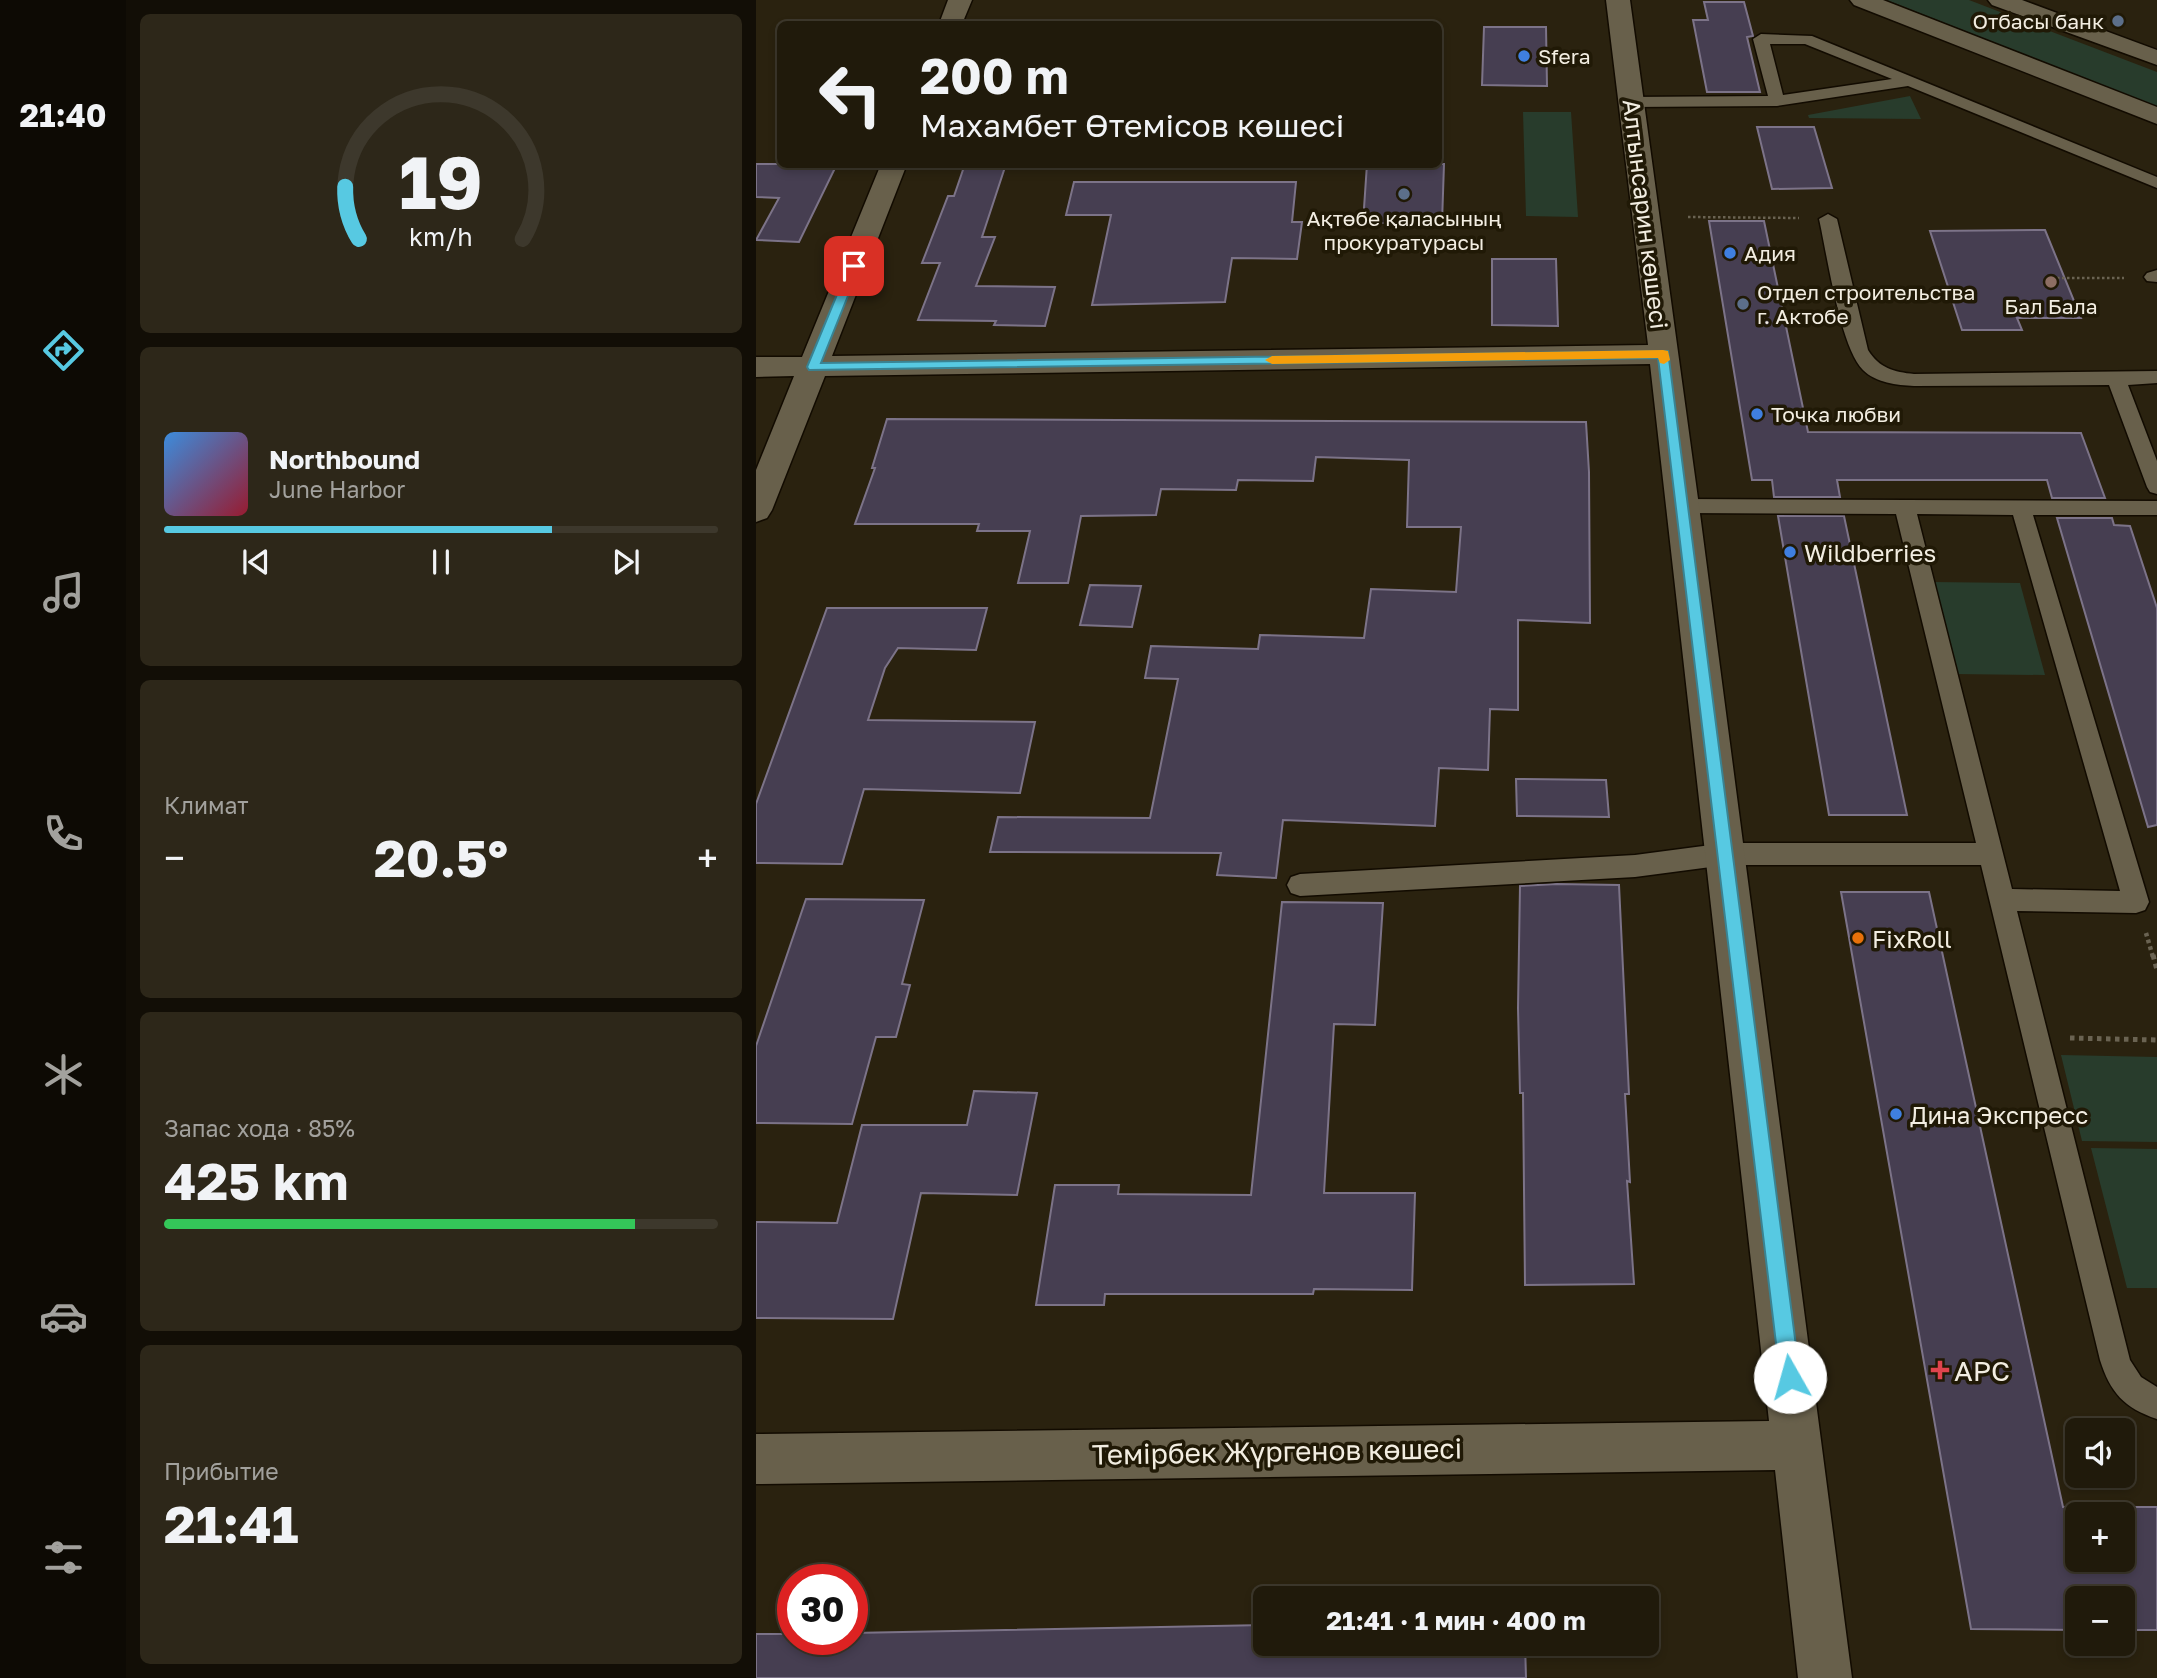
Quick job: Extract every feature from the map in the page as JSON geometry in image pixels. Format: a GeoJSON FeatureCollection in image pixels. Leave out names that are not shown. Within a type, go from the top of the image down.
{"type":"FeatureCollection","features":[{"type":"Feature","properties":{"kind":"street"},"geometry":{"type":"LineString","coordinates":[[952,21],[960,0]]}},
{"type":"Feature","properties":{"kind":"street","name":"Алтынсарин көшесі"},"geometry":{"type":"LineString","coordinates":[[1618,0],[1726,854],[1825,1678]]}},
{"type":"Feature","properties":{"kind":"street"},"geometry":{"type":"LineString","coordinates":[[1862,0],[2157,116]]}},
{"type":"Feature","properties":{"kind":"street"},"geometry":{"type":"LineString","coordinates":[[2000,0],[2157,58]]}},
{"type":"Feature","properties":{"kind":"street"},"geometry":{"type":"LineString","coordinates":[[2004,56],[1990,41],[1987,34],[1990,24],[2002,19],[2043,16]]}},
{"type":"Feature","properties":{"kind":"street"},"geometry":{"type":"LineString","coordinates":[[756,510],[892,168]]}},
{"type":"Feature","properties":{"kind":"street"},"geometry":{"type":"LineString","coordinates":[[756,367],[1663,354]]}},
{"type":"Feature","properties":{"kind":"street","name":"Темірбек Жүргенов көшесі"},"geometry":{"type":"LineString","coordinates":[[756,1459],[1798,1445]]}},
{"type":"Feature","properties":{"kind":"lane"},"geometry":{"type":"LineString","coordinates":[[1777,101],[1761,39],[1807,39],[2157,183]]}},
{"type":"Feature","properties":{"kind":"lane"},"geometry":{"type":"LineString","coordinates":[[1631,102],[1777,101],[1910,81]]}},
{"type":"Feature","properties":{"kind":"lane"},"geometry":{"type":"LineString","coordinates":[[1828,219],[1859,350],[1866,363],[1878,373],[1895,379],[1914,380],[2157,377]]}},
{"type":"Feature","properties":{"kind":"lane"},"geometry":{"type":"LineString","coordinates":[[2116,379],[2157,487]]}},
{"type":"Feature","properties":{"kind":"lane"},"geometry":{"type":"LineString","coordinates":[[1683,506],[2157,508]]}},
{"type":"Feature","properties":{"kind":"lane"},"geometry":{"type":"LineString","coordinates":[[1905,507],[2121,1378],[2133,1394],[2157,1404]]}},
{"type":"Feature","properties":{"kind":"lane"},"geometry":{"type":"LineString","coordinates":[[2001,900],[2136,902],[2021,508]]}},
{"type":"Feature","properties":{"kind":"lane"},"geometry":{"type":"LineString","coordinates":[[1300,884],[1635,866],[1726,854],[1990,854]]}},
{"type":"Feature","properties":{"kind":"path"},"geometry":{"type":"LineString","coordinates":[[1688,217],[1828,219]]}},
{"type":"Feature","properties":{"kind":"path"},"geometry":{"type":"LineString","coordinates":[[2052,278],[2155,277]]}},
{"type":"Feature","properties":{"kind":"path"},"geometry":{"type":"LineString","coordinates":[[2036,1038],[2157,1040]]}},
{"type":"Feature","properties":{"kind":"green space"},"geometry":{"type":"Polygon","coordinates":[[[1887,0],[1969,0],[2157,72],[2157,107],[1887,0]]]}},
{"type":"Feature","properties":{"kind":"green space"},"geometry":{"type":"Polygon","coordinates":[[[1910,96],[1921,119],[1809,118],[1808,115],[1910,96]]]}},
{"type":"Feature","properties":{"kind":"green space"},"geometry":{"type":"Polygon","coordinates":[[[1523,112],[1571,112],[1578,217],[1526,216],[1523,112]]]}},
{"type":"Feature","properties":{"kind":"green space"},"geometry":{"type":"Polygon","coordinates":[[[1932,582],[2020,583],[2045,675],[1954,674],[1932,582]]]}},
{"type":"Feature","properties":{"kind":"green space"},"geometry":{"type":"Polygon","coordinates":[[[2061,1055],[2157,1057],[2157,1142],[2082,1141],[2061,1055]]]}},
{"type":"Feature","properties":{"kind":"green space"},"geometry":{"type":"Polygon","coordinates":[[[2091,1148],[2157,1149],[2157,1288],[2127,1288],[2091,1148]]]}},
{"type":"Feature","properties":{"kind":"building"},"geometry":{"type":"Polygon","coordinates":[[[1704,2],[1744,2],[1753,36],[1747,37],[1760,92],[1707,92],[1693,20],[1708,20],[1704,2]]]}},
{"type":"Feature","properties":{"kind":"building"},"geometry":{"type":"Polygon","coordinates":[[[1484,27],[1546,27],[1547,86],[1482,85],[1484,27]]]}},
{"type":"Feature","properties":{"kind":"building"},"geometry":{"type":"Polygon","coordinates":[[[1757,127],[1814,127],[1832,188],[1772,189],[1757,127]]]}},
{"type":"Feature","properties":{"kind":"building"},"geometry":{"type":"Polygon","coordinates":[[[756,164],[777,164],[777,168],[835,168],[799,242],[756,240],[779,198],[756,197],[756,164]]]}},
{"type":"Feature","properties":{"kind":"building","name":"Ақтөбе қаласының прокуратурасы"},"geometry":{"type":"Polygon","coordinates":[[[1444,164],[1442,223],[1363,223],[1367,168],[1442,168],[1444,164]]]}},
{"type":"Feature","properties":{"kind":"building"},"geometry":{"type":"Polygon","coordinates":[[[964,168],[1005,168],[982,237],[995,237],[976,286],[1055,287],[1045,326],[994,325],[996,321],[918,320],[940,263],[922,263],[948,196],[954,196],[964,168]]]}},
{"type":"Feature","properties":{"kind":"building"},"geometry":{"type":"Polygon","coordinates":[[[1074,182],[1296,182],[1292,222],[1302,222],[1297,259],[1232,258],[1225,302],[1092,305],[1111,215],[1066,215],[1074,182]]]}},
{"type":"Feature","properties":{"kind":"building"},"geometry":{"type":"Polygon","coordinates":[[[1709,221],[1764,221],[1808,432],[2081,433],[2105,498],[2052,498],[2047,480],[1837,480],[1840,497],[1774,497],[1772,480],[1752,480],[1709,221]]]}},
{"type":"Feature","properties":{"kind":"building","name":"Бал Бала"},"geometry":{"type":"Polygon","coordinates":[[[2045,230],[2081,318],[2017,318],[2022,330],[1962,330],[1930,231],[2045,230]]]}},
{"type":"Feature","properties":{"kind":"building"},"geometry":{"type":"Polygon","coordinates":[[[1492,259],[1556,259],[1558,326],[1492,325],[1492,259]]]}},
{"type":"Feature","properties":{"kind":"building"},"geometry":{"type":"Polygon","coordinates":[[[887,419],[1586,422],[1590,623],[1518,620],[1518,710],[1490,709],[1488,770],[1439,768],[1435,826],[1283,820],[1276,878],[1217,875],[1221,853],[990,852],[998,817],[1150,818],[1178,679],[1145,678],[1151,646],[1258,649],[1260,635],[1364,638],[1371,589],[1456,592],[1461,527],[1407,527],[1409,460],[1316,457],[1313,481],[1238,480],[1236,490],[1161,489],[1156,515],[1081,516],[1068,583],[1018,583],[1030,531],[977,531],[979,524],[855,524],[875,468],[872,468],[887,419]]]}},
{"type":"Feature","properties":{"kind":"building"},"geometry":{"type":"Polygon","coordinates":[[[1778,516],[1844,516],[1907,815],[1829,815],[1778,516]]]}},
{"type":"Feature","properties":{"kind":"building"},"geometry":{"type":"Polygon","coordinates":[[[2057,518],[2112,518],[2114,525],[2130,526],[2157,608],[2157,825],[2148,827],[2057,518]]]}},
{"type":"Feature","properties":{"kind":"building"},"geometry":{"type":"Polygon","coordinates":[[[1090,585],[1141,586],[1132,627],[1080,625],[1090,585]]]}},
{"type":"Feature","properties":{"kind":"building"},"geometry":{"type":"Polygon","coordinates":[[[827,608],[987,608],[976,650],[898,648],[885,668],[868,720],[1035,722],[1020,793],[864,789],[842,864],[756,863],[756,804],[827,608]]]}},
{"type":"Feature","properties":{"kind":"building"},"geometry":{"type":"Polygon","coordinates":[[[1516,779],[1606,780],[1609,817],[1517,816],[1516,779]]]}},
{"type":"Feature","properties":{"kind":"building"},"geometry":{"type":"Polygon","coordinates":[[[1619,885],[1629,1094],[1625,1094],[1630,1182],[1627,1181],[1634,1284],[1525,1285],[1523,1093],[1520,1093],[1518,1008],[1520,886],[1619,885]]]}},
{"type":"Feature","properties":{"kind":"building"},"geometry":{"type":"Polygon","coordinates":[[[1841,892],[1929,892],[2065,1507],[2065,1572],[2135,1572],[2135,1507],[2157,1507],[2157,1630],[2135,1630],[2135,1586],[2065,1586],[2065,1630],[1971,1629],[1841,892]]]}},
{"type":"Feature","properties":{"kind":"building"},"geometry":{"type":"Polygon","coordinates":[[[806,899],[924,900],[902,984],[910,985],[896,1037],[876,1037],[852,1124],[756,1123],[756,1046],[806,899]]]}},
{"type":"Feature","properties":{"kind":"building"},"geometry":{"type":"Polygon","coordinates":[[[1282,902],[1383,903],[1375,1025],[1334,1024],[1324,1193],[1415,1193],[1412,1290],[1314,1289],[1313,1294],[1105,1294],[1104,1305],[1036,1305],[1055,1185],[1119,1185],[1118,1194],[1251,1195],[1282,902]]]}},
{"type":"Feature","properties":{"kind":"building"},"geometry":{"type":"Polygon","coordinates":[[[974,1091],[1037,1093],[1017,1195],[921,1193],[893,1319],[756,1318],[756,1222],[837,1223],[862,1125],[967,1125],[974,1091]]]}},
{"type":"Feature","properties":{"kind":"building"},"geometry":{"type":"Polygon","coordinates":[[[1253,1625],[1253,1656],[1525,1656],[1526,1678],[756,1678],[756,1634],[777,1634],[777,1655],[868,1655],[868,1633],[1253,1625]]]}},
{"type":"Feature","properties":{"kind":"slow traffic"},"geometry":{"type":"LineString","coordinates":[[1272,360],[1663,354],[1664,360]]}},
{"type":"Feature","properties":{"kind":"place","name":"Отбасы банк"},"geometry":{"type":"Point","coordinates":[2118,21]}},
{"type":"Feature","properties":{"kind":"place","name":"Sfera"},"geometry":{"type":"Point","coordinates":[1524,56]}},
{"type":"Feature","properties":{"kind":"place","name":"Ақтөбе қаласының прокуратурасы"},"geometry":{"type":"Point","coordinates":[1404,194]}},
{"type":"Feature","properties":{"kind":"place","name":"Адия"},"geometry":{"type":"Point","coordinates":[1730,253]}},
{"type":"Feature","properties":{"kind":"place","name":"Бал Бала"},"geometry":{"type":"Point","coordinates":[2051,282]}},
{"type":"Feature","properties":{"kind":"place","name":"Отдел строительства г. Актобе"},"geometry":{"type":"Point","coordinates":[1743,304]}},
{"type":"Feature","properties":{"kind":"place","name":"Точка любви"},"geometry":{"type":"Point","coordinates":[1757,414]}},
{"type":"Feature","properties":{"kind":"place","name":"Wildberries"},"geometry":{"type":"Point","coordinates":[1790,552]}},
{"type":"Feature","properties":{"kind":"place","name":"FixRoll"},"geometry":{"type":"Point","coordinates":[1858,938]}},
{"type":"Feature","properties":{"kind":"place","name":"Дина Экспресс"},"geometry":{"type":"Point","coordinates":[1896,1114]}},
{"type":"Feature","properties":{"kind":"place","name":"АРС"},"geometry":{"type":"Point","coordinates":[1940,1370]}},
{"type":"Feature","properties":{"kind":"route"},"geometry":{"type":"LineString","coordinates":[[854,266],[813,367],[1663,354],[1790,1377]]}}]}
